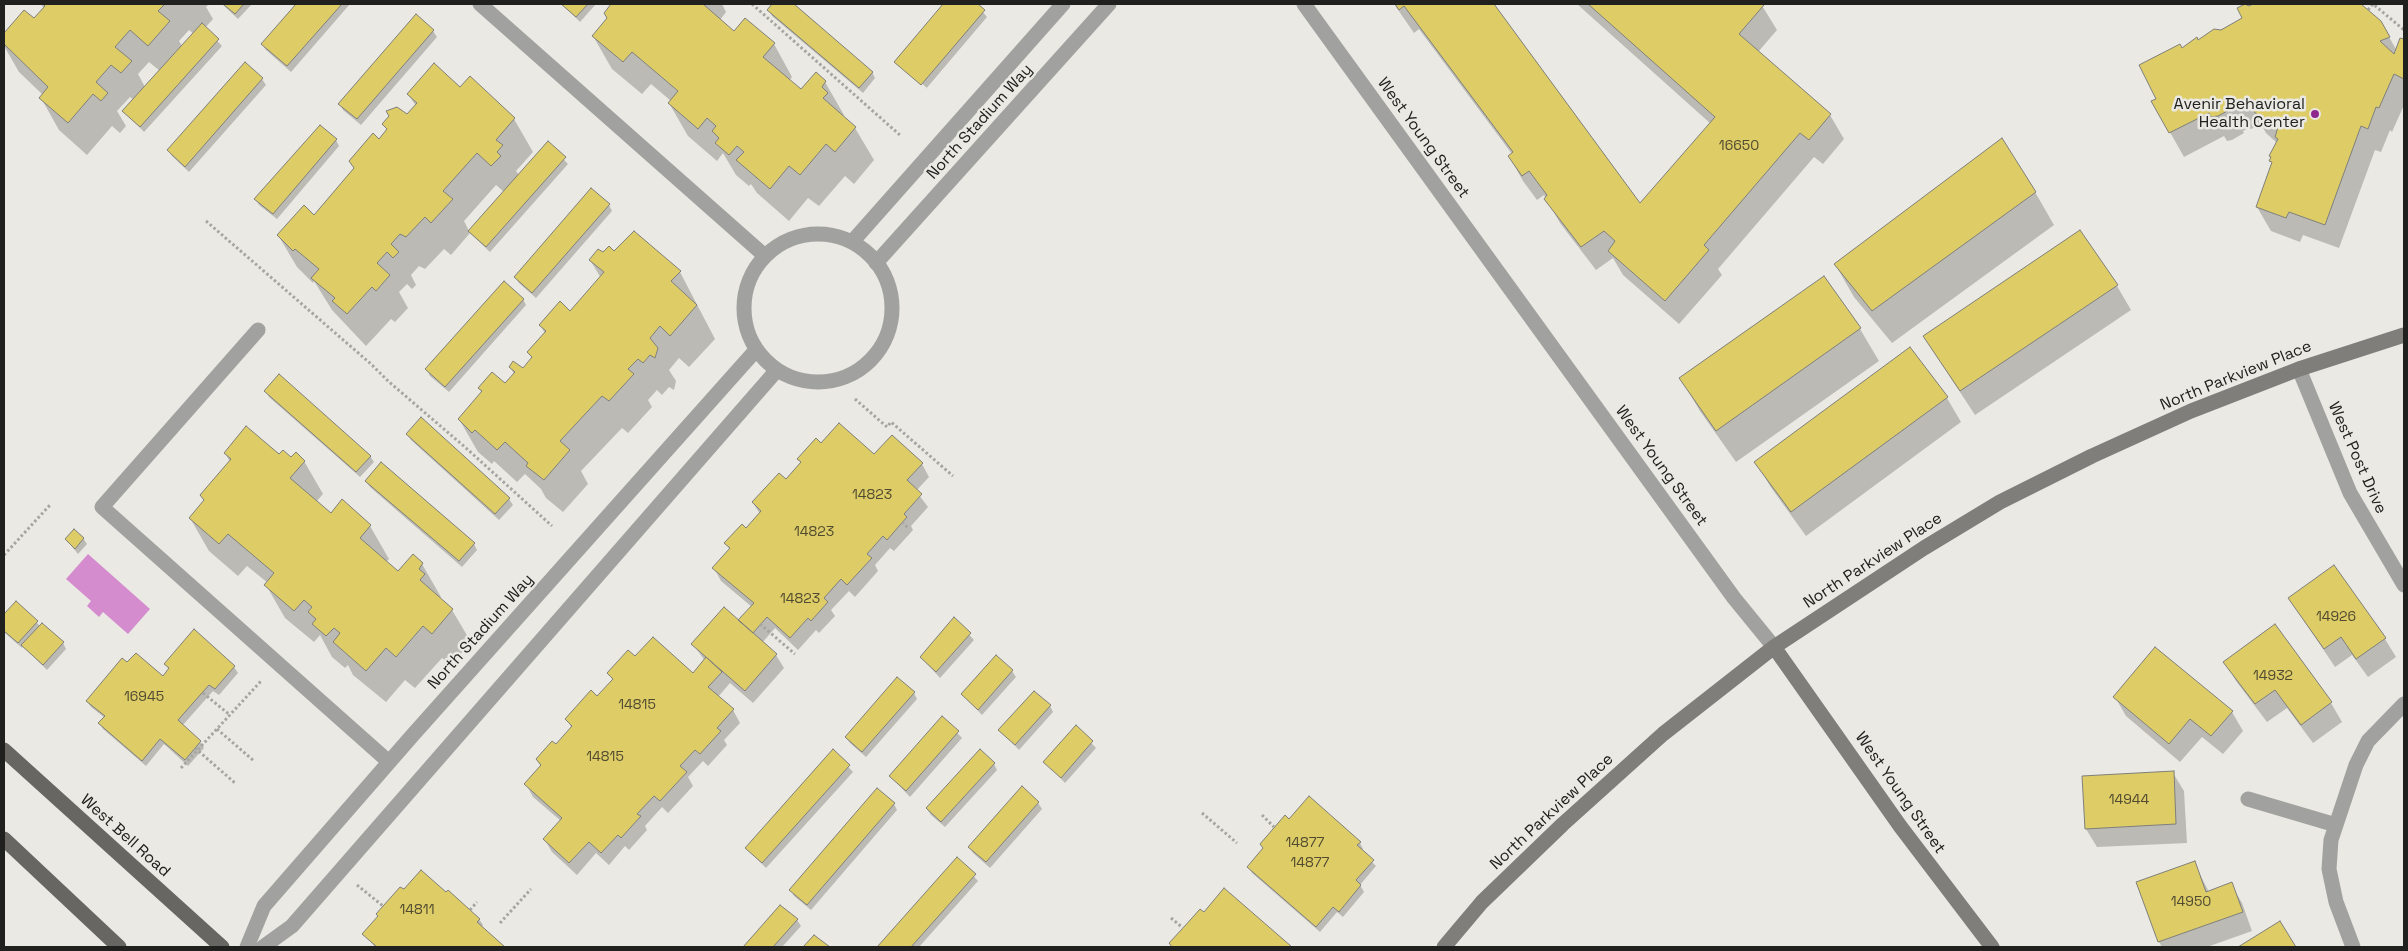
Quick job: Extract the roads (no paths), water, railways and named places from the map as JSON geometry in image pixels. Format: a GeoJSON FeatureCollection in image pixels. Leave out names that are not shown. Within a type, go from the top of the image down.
{"type":"FeatureCollection","features":[{"type":"Feature","properties":{"kind":"main road","name":"West Bell Road"},"geometry":{"type":"LineString","coordinates":[[4,750],[222,947]]}},
{"type":"Feature","properties":{"kind":"main road"},"geometry":{"type":"LineString","coordinates":[[4,840],[119,947]]}},
{"type":"Feature","properties":{"kind":"street"},"geometry":{"type":"LineString","coordinates":[[480,4],[765,256]]}},
{"type":"Feature","properties":{"kind":"street","name":"North Stadium Way"},"geometry":{"type":"LineString","coordinates":[[852,242],[1063,4]]}},
{"type":"Feature","properties":{"kind":"street","name":"North Stadium Way"},"geometry":{"type":"LineString","coordinates":[[876,263],[1109,4]]}},
{"type":"Feature","properties":{"kind":"street","name":"West Young Street"},"geometry":{"type":"LineString","coordinates":[[1304,4],[1734,598],[1774,647],[1900,826],[1992,947]]}},
{"type":"Feature","properties":{"kind":"street"},"geometry":{"type":"LineString","coordinates":[[828,234],[852,242],[865,251],[876,263],[887,284],[892,307],[888,330],[878,350],[865,365],[850,374],[832,381],[794,378],[777,370],[756,350],[747,328],[744,304],[749,280],[765,256],[781,243],[804,235],[828,234]]}},
{"type":"Feature","properties":{"kind":"street"},"geometry":{"type":"LineString","coordinates":[[258,330],[102,507],[389,762]]}},
{"type":"Feature","properties":{"kind":"street","name":"North Parkview Place"},"geometry":{"type":"LineString","coordinates":[[1444,947],[1482,902],[1616,774],[1663,734],[1774,647],[1924,548],[2000,502],[2092,456],[2191,411],[2299,368],[2404,335]]}},
{"type":"Feature","properties":{"kind":"street","name":"North Stadium Way"},"geometry":{"type":"LineString","coordinates":[[247,947],[264,906],[389,762],[756,350]]}},
{"type":"Feature","properties":{"kind":"street","name":"West Post Drive"},"geometry":{"type":"LineString","coordinates":[[2299,368],[2350,493],[2404,585]]}},
{"type":"Feature","properties":{"kind":"street"},"geometry":{"type":"LineString","coordinates":[[263,947],[292,926],[777,370]]}},
{"type":"Feature","properties":{"kind":"street"},"geometry":{"type":"LineString","coordinates":[[2352,947],[2336,902],[2329,869],[2331,840],[2356,765],[2368,741],[2404,704]]}},
{"type":"Feature","properties":{"kind":"street"},"geometry":{"type":"LineString","coordinates":[[2248,799],[2336,825]]}},
{"type":"Feature","properties":{"kind":"place","name":"Avenir Behavioral Health Center"},"geometry":{"type":"Point","coordinates":[2315,114]}}]}
